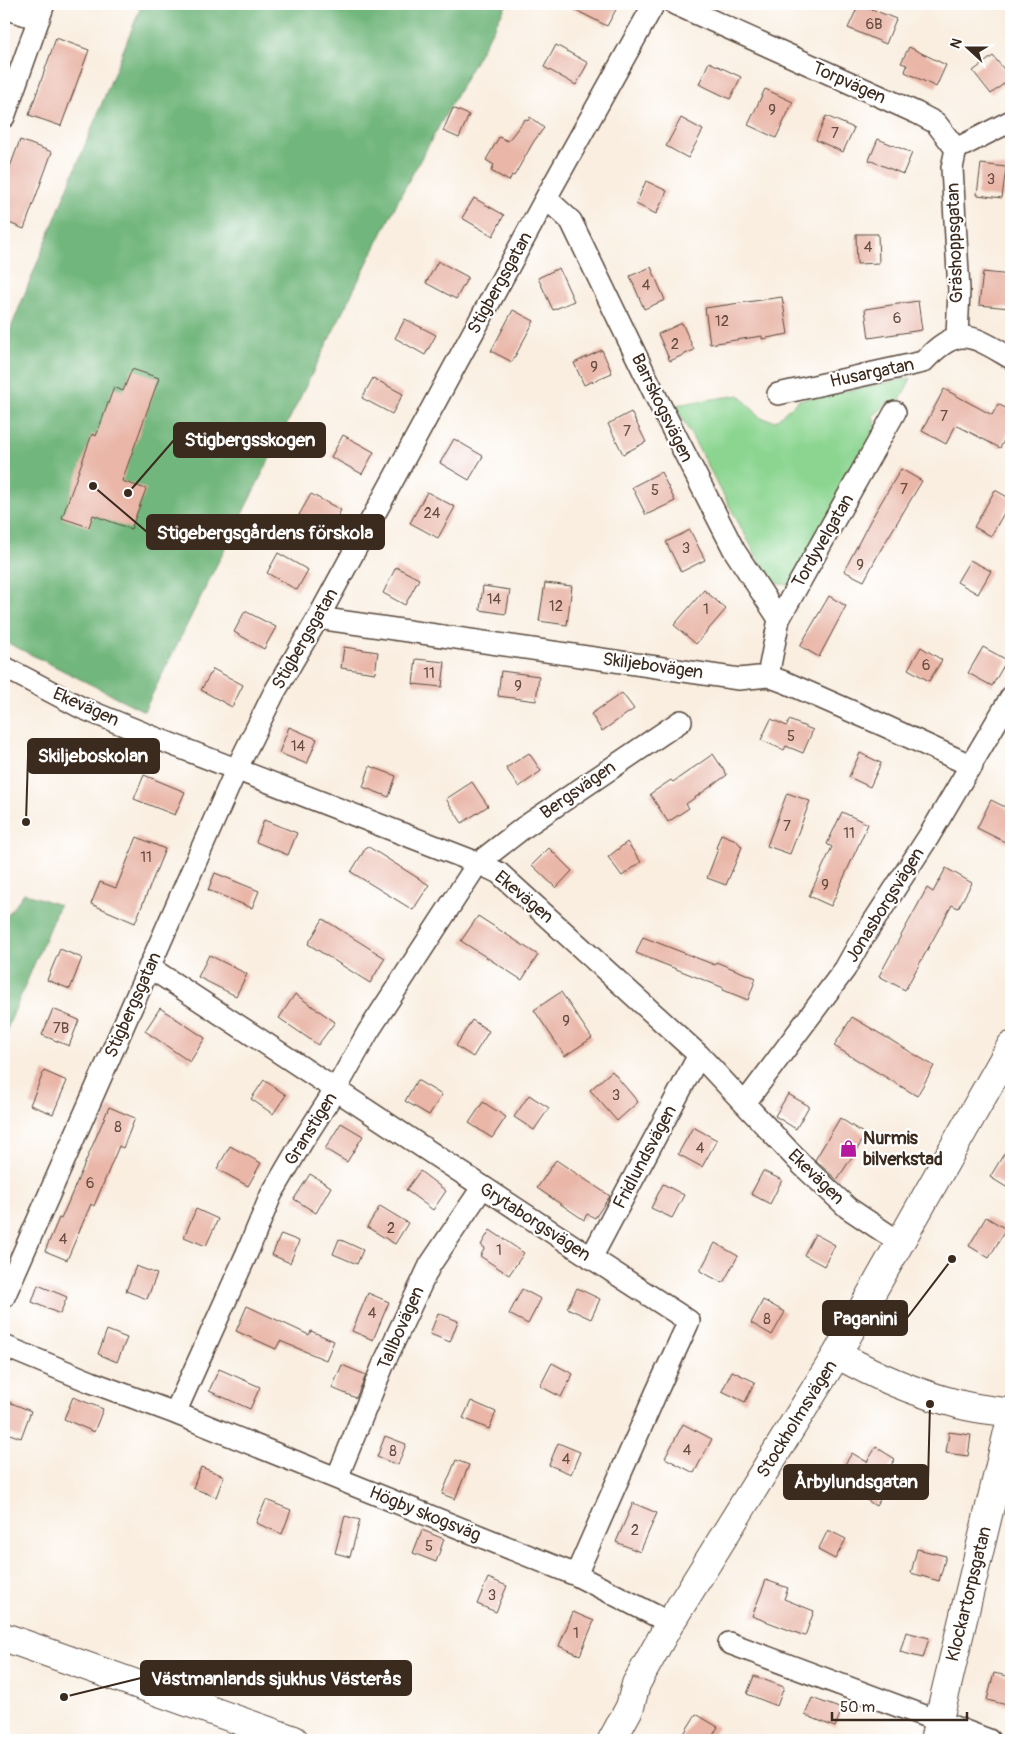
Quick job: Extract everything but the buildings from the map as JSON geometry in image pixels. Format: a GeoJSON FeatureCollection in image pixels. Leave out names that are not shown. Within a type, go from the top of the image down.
{"type":"FeatureCollection","features":[{"type":"Feature","properties":{"kind":"main road","name":"Stockholmsvägen"},"geometry":{"type":"LineString","coordinates":[[593,1740],[620,1701],[636,1684],[670,1624],[837,1354],[1011,1046]]}},
{"type":"Feature","properties":{"kind":"main road"},"geometry":{"type":"LineString","coordinates":[[837,1354],[864,1370],[885,1379],[958,1404],[1011,1412]]}},
{"type":"Feature","properties":{"kind":"main road","name":"Klockartorpsgatan"},"geometry":{"type":"LineString","coordinates":[[936,1731],[1011,1419]]}},
{"type":"Feature","properties":{"kind":"main road"},"geometry":{"type":"LineString","coordinates":[[4,1636],[294,1740]]}},
{"type":"Feature","properties":{"kind":"main road","name":"Stockholmsvägen"},"geometry":{"type":"LineString","coordinates":[[612,1740],[630,1706],[636,1684]]}},
{"type":"Feature","properties":{"kind":"street","name":"Stigbergsgatan"},"geometry":{"type":"LineString","coordinates":[[4,1297],[237,768],[274,693],[318,618],[546,198],[654,4]]}},
{"type":"Feature","properties":{"kind":"street","name":"Torpvägen"},"geometry":{"type":"LineString","coordinates":[[675,4],[918,113],[936,123],[956,149]]}},
{"type":"Feature","properties":{"kind":"street"},"geometry":{"type":"LineString","coordinates":[[4,8],[42,11],[4,117]]}},
{"type":"Feature","properties":{"kind":"street"},"geometry":{"type":"LineString","coordinates":[[956,149],[1011,121]]}},
{"type":"Feature","properties":{"kind":"street","name":"Gräshoppsgatan"},"geometry":{"type":"LineString","coordinates":[[956,149],[952,168],[959,290],[957,336]]}},
{"type":"Feature","properties":{"kind":"street","name":"Barrskogsvägen"},"geometry":{"type":"LineString","coordinates":[[546,198],[571,221],[657,399],[734,550],[779,619]]}},
{"type":"Feature","properties":{"kind":"street"},"geometry":{"type":"LineString","coordinates":[[957,336],[979,339],[1011,358]]}},
{"type":"Feature","properties":{"kind":"street","name":"Husargatan"},"geometry":{"type":"LineString","coordinates":[[778,394],[923,362],[938,346],[957,336]]}},
{"type":"Feature","properties":{"kind":"street","name":"Tordyvelgatan"},"geometry":{"type":"LineString","coordinates":[[768,676],[779,619],[895,412]]}},
{"type":"Feature","properties":{"kind":"street","name":"Skiljebovägen"},"geometry":{"type":"LineString","coordinates":[[318,618],[739,679],[768,676],[972,766]]}},
{"type":"Feature","properties":{"kind":"street","name":"Ekevägen"},"geometry":{"type":"LineString","coordinates":[[4,667],[82,708],[478,863],[499,873],[699,1055],[803,1166],[848,1208],[899,1242]]}},
{"type":"Feature","properties":{"kind":"street","name":"Jonasborgsvägen"},"geometry":{"type":"LineString","coordinates":[[745,1103],[845,969],[972,766],[1011,697]]}},
{"type":"Feature","properties":{"kind":"street","name":"Bergsvägen"},"geometry":{"type":"LineString","coordinates":[[478,863],[523,828],[680,721]]}},
{"type":"Feature","properties":{"kind":"street","name":"Granstigen"},"geometry":{"type":"LineString","coordinates":[[175,1412],[247,1253],[271,1195],[336,1089],[368,1032],[478,863]]}},
{"type":"Feature","properties":{"kind":"street","name":"Grytaborgsvägen"},"geometry":{"type":"LineString","coordinates":[[149,967],[336,1089],[482,1188],[689,1321],[576,1575]]}},
{"type":"Feature","properties":{"kind":"street","name":"Fridlundsvägen"},"geometry":{"type":"LineString","coordinates":[[591,1258],[699,1055]]}},
{"type":"Feature","properties":{"kind":"street","name":"Tallbovägen"},"geometry":{"type":"LineString","coordinates":[[337,1478],[384,1363],[430,1265],[482,1188]]}},
{"type":"Feature","properties":{"kind":"street"},"geometry":{"type":"LineString","coordinates":[[4,1346],[91,1382],[175,1412]]}},
{"type":"Feature","properties":{"kind":"street","name":"Högby skogsväg"},"geometry":{"type":"LineString","coordinates":[[175,1412],[576,1575],[670,1624]]}},
{"type":"Feature","properties":{"kind":"street"},"geometry":{"type":"LineString","coordinates":[[729,1643],[936,1731],[990,1740]]}},
{"type":"Feature","properties":{"kind":"green space"},"geometry":{"type":"Polygon","coordinates":[[[142,4],[507,4],[403,191],[144,711],[4,641],[4,345],[142,4]]]}},
{"type":"Feature","properties":{"kind":"green space"},"geometry":{"type":"Polygon","coordinates":[[[911,378],[897,407],[888,403],[873,416],[879,435],[789,585],[771,583],[675,405],[739,395],[761,418],[775,421],[799,400],[911,378]]]}},
{"type":"Feature","properties":{"kind":"green space"},"geometry":{"type":"Polygon","coordinates":[[[24,893],[59,905],[4,1036],[4,920],[24,893]]]}},
{"type":"Feature","properties":{"kind":"place","name":"Stigebergsgårdens förskola"},"geometry":{"type":"Point","coordinates":[93,486]}},
{"type":"Feature","properties":{"kind":"place","name":"Stigbergsskogen"},"geometry":{"type":"Point","coordinates":[128,493]}},
{"type":"Feature","properties":{"kind":"place","name":"Skiljeboskolan"},"geometry":{"type":"Point","coordinates":[26,822]}},
{"type":"Feature","properties":{"kind":"place","name":"Nurmis bilverkstad"},"geometry":{"type":"Point","coordinates":[849,1148]}},
{"type":"Feature","properties":{"kind":"place","name":"Paganini"},"geometry":{"type":"Point","coordinates":[952,1259]}},
{"type":"Feature","properties":{"kind":"place","name":"Årbylundsgatan"},"geometry":{"type":"Point","coordinates":[930,1404]}},
{"type":"Feature","properties":{"kind":"place","name":"Västmanlands sjukhus Västerås"},"geometry":{"type":"Point","coordinates":[64,1697]}}]}
